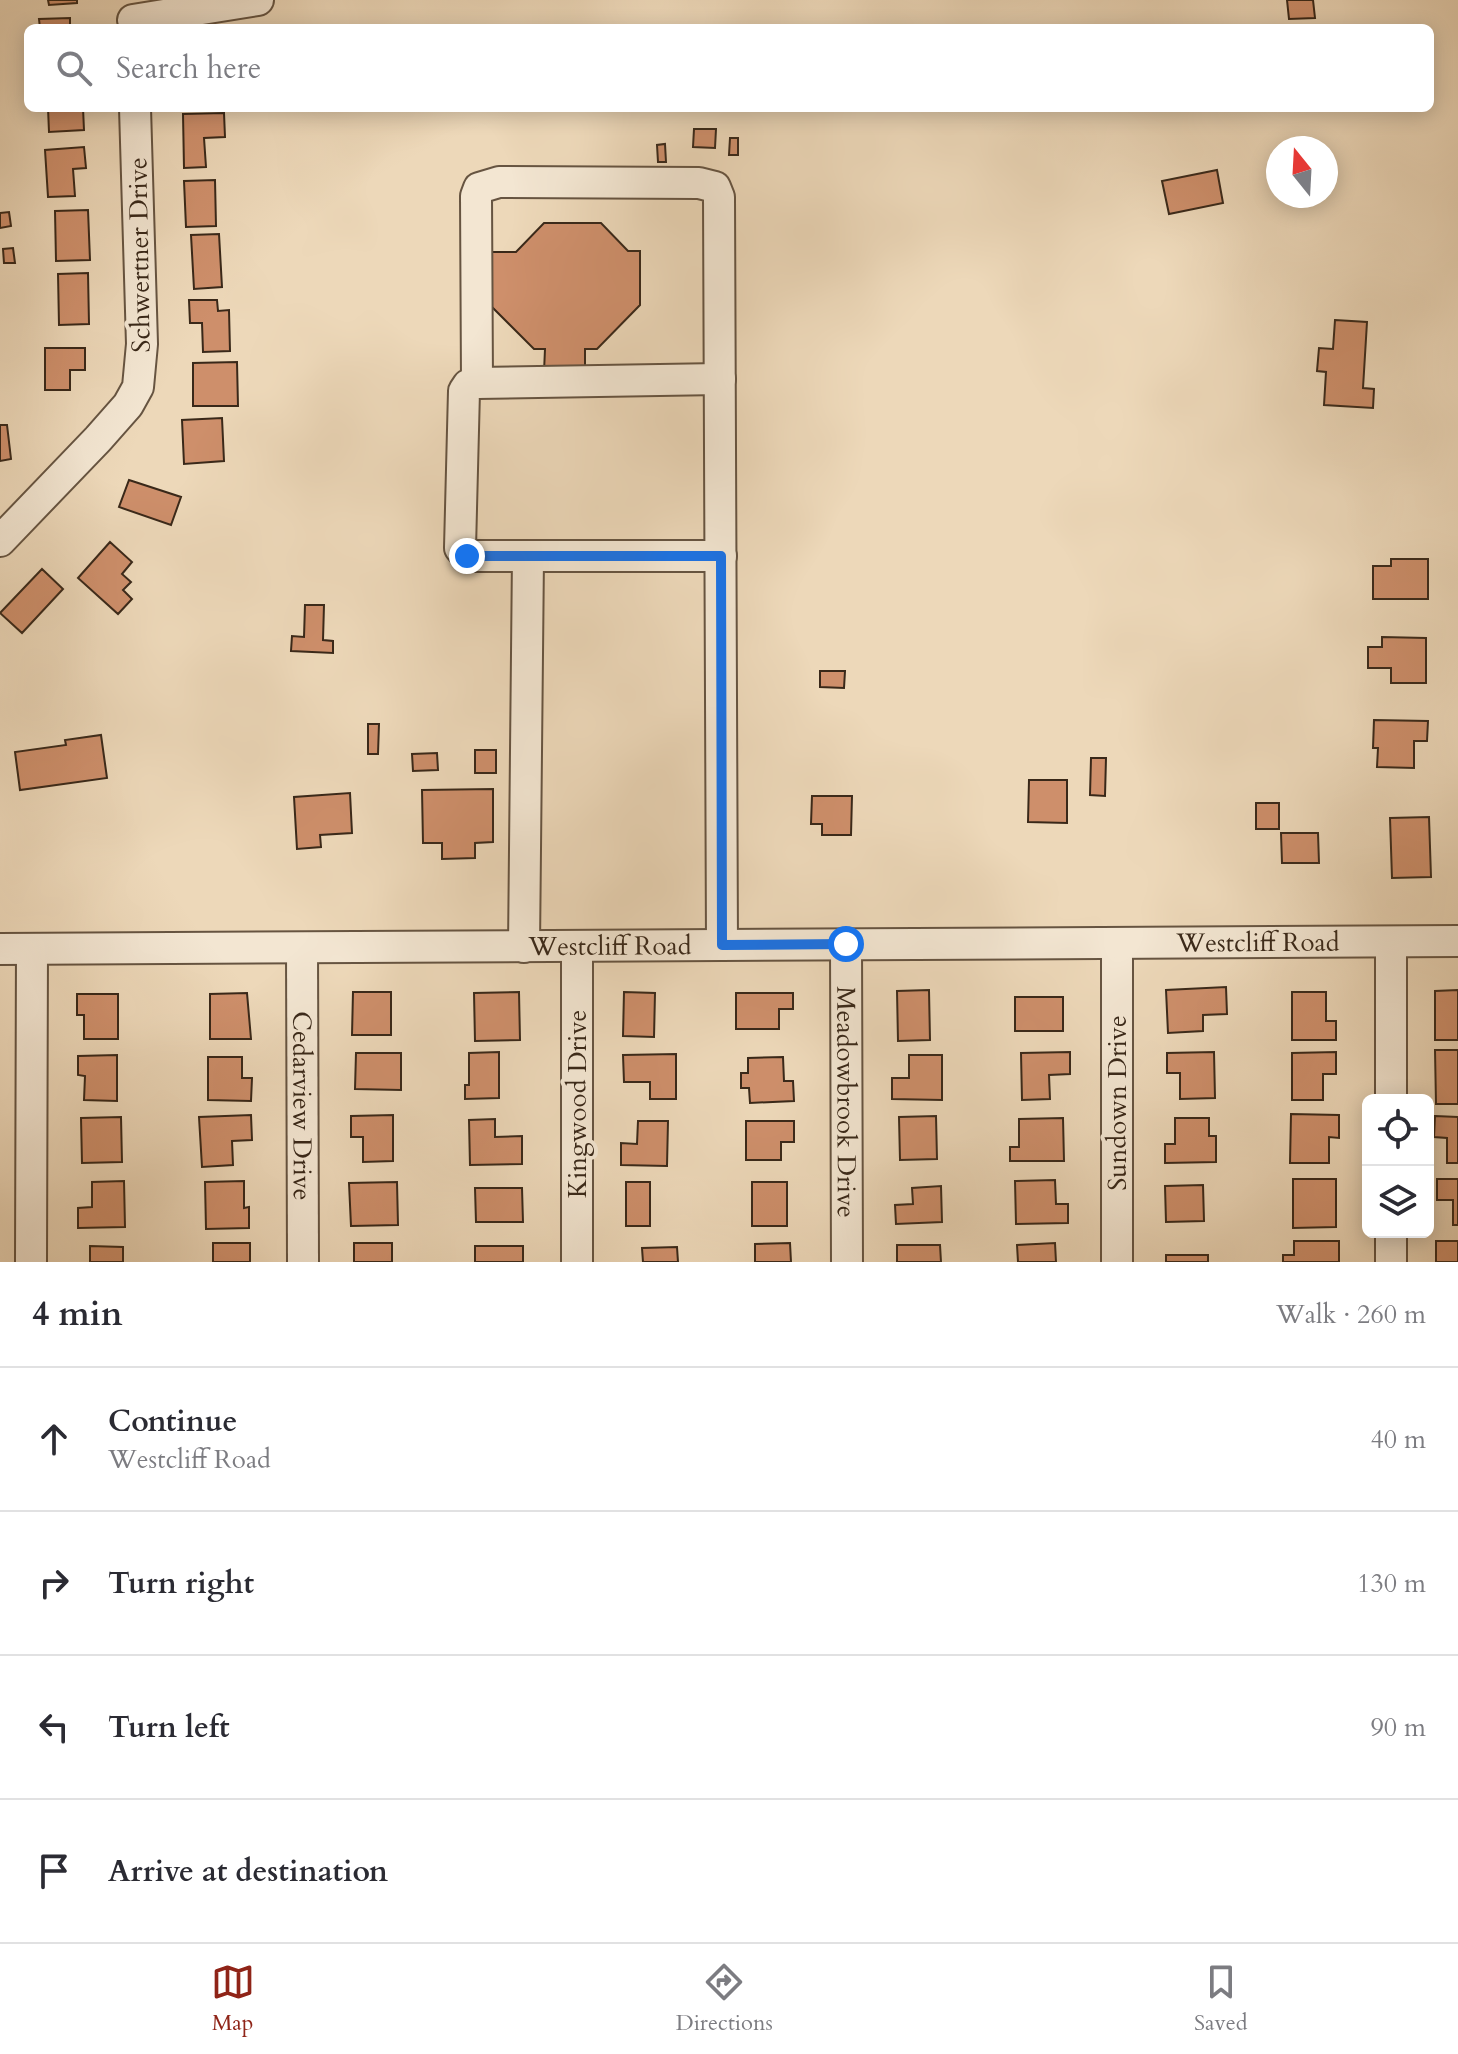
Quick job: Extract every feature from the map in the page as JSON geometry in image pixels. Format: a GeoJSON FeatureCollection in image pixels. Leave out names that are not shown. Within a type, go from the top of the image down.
{"type":"FeatureCollection","features":[{"type":"Feature","properties":{"kind":"street"},"geometry":{"type":"LineString","coordinates":[[132,16],[258,0]]}},
{"type":"Feature","properties":{"kind":"street","name":"Schwertner Drive"},"geometry":{"type":"LineString","coordinates":[[0,541],[98,439],[128,405],[138,387],[142,344],[135,112]]}},
{"type":"Feature","properties":{"kind":"street"},"geometry":{"type":"LineString","coordinates":[[477,383],[476,196],[479,188],[499,182],[699,183],[715,187],[719,197],[722,945]]}},
{"type":"Feature","properties":{"kind":"street"},"geometry":{"type":"LineString","coordinates":[[720,379],[468,385],[464,391],[460,548],[467,556],[721,556]]}},
{"type":"Feature","properties":{"kind":"street"},"geometry":{"type":"LineString","coordinates":[[524,947],[528,556]]}},
{"type":"Feature","properties":{"kind":"street","name":"Westcliff Road"},"geometry":{"type":"LineString","coordinates":[[0,949],[1458,941]]}},
{"type":"Feature","properties":{"kind":"street"},"geometry":{"type":"LineString","coordinates":[[1391,942],[1391,1094]]}},
{"type":"Feature","properties":{"kind":"street","name":"Sundown Drive"},"geometry":{"type":"LineString","coordinates":[[1117,943],[1117,1262]]}},
{"type":"Feature","properties":{"kind":"street","name":"Meadowbrook Drive"},"geometry":{"type":"LineString","coordinates":[[846,944],[847,1262]]}},
{"type":"Feature","properties":{"kind":"street","name":"Kingwood Drive"},"geometry":{"type":"LineString","coordinates":[[577,947],[577,1262]]}},
{"type":"Feature","properties":{"kind":"street","name":"Cedarview Drive"},"geometry":{"type":"LineString","coordinates":[[302,948],[303,1262]]}},
{"type":"Feature","properties":{"kind":"street"},"geometry":{"type":"LineString","coordinates":[[31,1262],[32,949]]}},
{"type":"Feature","properties":{"kind":"street"},"geometry":{"type":"LineString","coordinates":[[1391,1238],[1391,1262]]}},
{"type":"Feature","properties":{"kind":"building"},"geometry":{"type":"Polygon","coordinates":[[[48,0],[77,0],[77,3],[49,5],[48,0]]]}},
{"type":"Feature","properties":{"kind":"building"},"geometry":{"type":"Polygon","coordinates":[[[1287,0],[1313,0],[1315,18],[1289,19],[1287,0]]]}},
{"type":"Feature","properties":{"kind":"building"},"geometry":{"type":"Polygon","coordinates":[[[70,18],[70,24],[40,24],[39,19],[70,18]]]}},
{"type":"Feature","properties":{"kind":"building"},"geometry":{"type":"Polygon","coordinates":[[[48,112],[83,112],[84,130],[49,132],[48,112]]]}},
{"type":"Feature","properties":{"kind":"building"},"geometry":{"type":"Polygon","coordinates":[[[224,113],[225,137],[204,138],[206,167],[184,168],[183,114],[224,113]]]}},
{"type":"Feature","properties":{"kind":"building"},"geometry":{"type":"Polygon","coordinates":[[[694,129],[716,129],[715,148],[693,147],[694,129]]]}},
{"type":"Feature","properties":{"kind":"building"},"geometry":{"type":"Polygon","coordinates":[[[730,138],[738,138],[738,155],[729,155],[730,138]]]}},
{"type":"Feature","properties":{"kind":"building"},"geometry":{"type":"Polygon","coordinates":[[[665,144],[666,162],[658,162],[657,145],[665,144]]]}},
{"type":"Feature","properties":{"kind":"building"},"geometry":{"type":"Polygon","coordinates":[[[84,147],[86,168],[73,169],[75,196],[48,197],[45,150],[84,147]]]}},
{"type":"Feature","properties":{"kind":"building"},"geometry":{"type":"Polygon","coordinates":[[[1217,170],[1223,203],[1169,214],[1162,181],[1217,170]]]}},
{"type":"Feature","properties":{"kind":"building"},"geometry":{"type":"Polygon","coordinates":[[[215,180],[216,226],[186,227],[184,181],[215,180]]]}},
{"type":"Feature","properties":{"kind":"building"},"geometry":{"type":"Polygon","coordinates":[[[88,210],[90,260],[56,261],[55,211],[88,210]]]}},
{"type":"Feature","properties":{"kind":"building"},"geometry":{"type":"Polygon","coordinates":[[[9,212],[11,226],[0,228],[0,213],[9,212]]]}},
{"type":"Feature","properties":{"kind":"building"},"geometry":{"type":"Polygon","coordinates":[[[544,223],[601,223],[628,251],[640,251],[640,305],[597,349],[585,349],[585,372],[544,372],[545,349],[534,349],[490,305],[489,252],[516,252],[544,223]]]}},
{"type":"Feature","properties":{"kind":"building"},"geometry":{"type":"Polygon","coordinates":[[[219,234],[222,287],[194,289],[191,235],[219,234]]]}},
{"type":"Feature","properties":{"kind":"building"},"geometry":{"type":"Polygon","coordinates":[[[13,248],[15,263],[4,263],[3,249],[13,248]]]}},
{"type":"Feature","properties":{"kind":"building"},"geometry":{"type":"Polygon","coordinates":[[[88,273],[89,324],[59,325],[58,274],[88,273]]]}},
{"type":"Feature","properties":{"kind":"building"},"geometry":{"type":"Polygon","coordinates":[[[189,300],[217,300],[218,311],[229,310],[230,351],[203,352],[202,323],[190,323],[189,300]]]}},
{"type":"Feature","properties":{"kind":"building"},"geometry":{"type":"Polygon","coordinates":[[[1335,320],[1367,322],[1363,388],[1374,389],[1373,408],[1324,405],[1326,372],[1317,371],[1319,348],[1333,349],[1335,320]]]}},
{"type":"Feature","properties":{"kind":"building"},"geometry":{"type":"Polygon","coordinates":[[[45,348],[85,348],[85,370],[70,370],[70,390],[45,390],[45,348]]]}},
{"type":"Feature","properties":{"kind":"building"},"geometry":{"type":"Polygon","coordinates":[[[237,362],[238,406],[193,406],[193,363],[237,362]]]}},
{"type":"Feature","properties":{"kind":"building"},"geometry":{"type":"Polygon","coordinates":[[[222,418],[224,461],[184,464],[182,420],[222,418]]]}},
{"type":"Feature","properties":{"kind":"building"},"geometry":{"type":"Polygon","coordinates":[[[0,425],[7,425],[11,459],[0,461],[0,425]]]}},
{"type":"Feature","properties":{"kind":"building"},"geometry":{"type":"Polygon","coordinates":[[[129,480],[181,497],[171,525],[119,507],[129,480]]]}},
{"type":"Feature","properties":{"kind":"building"},"geometry":{"type":"Polygon","coordinates":[[[110,542],[132,562],[122,574],[131,582],[123,590],[132,599],[118,614],[78,578],[110,542]]]}},
{"type":"Feature","properties":{"kind":"building"},"geometry":{"type":"Polygon","coordinates":[[[1391,559],[1428,559],[1428,599],[1373,599],[1373,566],[1391,566],[1391,559]]]}},
{"type":"Feature","properties":{"kind":"building"},"geometry":{"type":"Polygon","coordinates":[[[42,569],[63,589],[22,633],[0,613],[42,569]]]}},
{"type":"Feature","properties":{"kind":"building"},"geometry":{"type":"Polygon","coordinates":[[[305,605],[324,605],[323,640],[333,641],[333,653],[291,651],[292,636],[304,637],[305,605]]]}},
{"type":"Feature","properties":{"kind":"building"},"geometry":{"type":"Polygon","coordinates":[[[1382,637],[1426,638],[1426,683],[1391,683],[1391,668],[1368,668],[1368,647],[1382,647],[1382,637]]]}},
{"type":"Feature","properties":{"kind":"building"},"geometry":{"type":"Polygon","coordinates":[[[820,671],[845,671],[844,688],[820,687],[820,671]]]}},
{"type":"Feature","properties":{"kind":"building"},"geometry":{"type":"Polygon","coordinates":[[[1374,720],[1428,721],[1427,741],[1414,741],[1414,768],[1377,767],[1378,748],[1373,748],[1374,720]]]}},
{"type":"Feature","properties":{"kind":"building"},"geometry":{"type":"Polygon","coordinates":[[[368,724],[379,724],[378,754],[368,754],[368,724]]]}},
{"type":"Feature","properties":{"kind":"building"},"geometry":{"type":"Polygon","coordinates":[[[101,735],[107,778],[20,790],[15,752],[66,745],[65,740],[101,735]]]}},
{"type":"Feature","properties":{"kind":"building"},"geometry":{"type":"Polygon","coordinates":[[[475,750],[496,750],[496,773],[475,773],[475,750]]]}},
{"type":"Feature","properties":{"kind":"building"},"geometry":{"type":"Polygon","coordinates":[[[437,753],[438,770],[413,771],[412,754],[437,753]]]}},
{"type":"Feature","properties":{"kind":"building"},"geometry":{"type":"Polygon","coordinates":[[[1091,758],[1106,758],[1105,796],[1090,795],[1091,758]]]}},
{"type":"Feature","properties":{"kind":"building"},"geometry":{"type":"Polygon","coordinates":[[[1029,780],[1067,780],[1067,823],[1028,822],[1029,780]]]}},
{"type":"Feature","properties":{"kind":"building"},"geometry":{"type":"Polygon","coordinates":[[[493,789],[493,842],[475,843],[475,858],[442,859],[442,843],[423,843],[422,790],[493,789]]]}},
{"type":"Feature","properties":{"kind":"building"},"geometry":{"type":"Polygon","coordinates":[[[350,793],[352,833],[320,835],[321,847],[297,849],[294,797],[350,793]]]}},
{"type":"Feature","properties":{"kind":"building"},"geometry":{"type":"Polygon","coordinates":[[[812,796],[852,796],[851,835],[822,835],[822,824],[811,824],[812,796]]]}},
{"type":"Feature","properties":{"kind":"building"},"geometry":{"type":"Polygon","coordinates":[[[1256,803],[1279,803],[1279,829],[1256,829],[1256,803]]]}},
{"type":"Feature","properties":{"kind":"building"},"geometry":{"type":"Polygon","coordinates":[[[1429,817],[1431,877],[1392,878],[1390,818],[1429,817]]]}},
{"type":"Feature","properties":{"kind":"building"},"geometry":{"type":"Polygon","coordinates":[[[1281,833],[1318,833],[1319,863],[1282,863],[1281,833]]]}},
{"type":"Feature","properties":{"kind":"building"},"geometry":{"type":"Polygon","coordinates":[[[1226,987],[1227,1014],[1203,1015],[1203,1031],[1168,1033],[1166,990],[1226,987]]]}},
{"type":"Feature","properties":{"kind":"building"},"geometry":{"type":"Polygon","coordinates":[[[929,990],[930,1040],[898,1041],[897,991],[929,990]]]}},
{"type":"Feature","properties":{"kind":"building"},"geometry":{"type":"Polygon","coordinates":[[[1458,990],[1458,1040],[1435,1040],[1435,991],[1458,990]]]}},
{"type":"Feature","properties":{"kind":"building"},"geometry":{"type":"Polygon","coordinates":[[[353,992],[391,992],[391,1035],[352,1035],[353,992]]]}},
{"type":"Feature","properties":{"kind":"building"},"geometry":{"type":"Polygon","coordinates":[[[519,992],[520,1040],[475,1041],[474,993],[519,992]]]}},
{"type":"Feature","properties":{"kind":"building"},"geometry":{"type":"Polygon","coordinates":[[[624,992],[655,993],[654,1037],[623,1036],[624,992]]]}},
{"type":"Feature","properties":{"kind":"building"},"geometry":{"type":"Polygon","coordinates":[[[1292,992],[1326,992],[1326,1021],[1336,1021],[1336,1040],[1292,1040],[1292,992]]]}},
{"type":"Feature","properties":{"kind":"building"},"geometry":{"type":"Polygon","coordinates":[[[247,993],[251,1039],[210,1039],[210,994],[247,993]]]}},
{"type":"Feature","properties":{"kind":"building"},"geometry":{"type":"Polygon","coordinates":[[[736,993],[793,993],[793,1009],[779,1009],[779,1029],[736,1029],[736,993]]]}},
{"type":"Feature","properties":{"kind":"building"},"geometry":{"type":"Polygon","coordinates":[[[77,994],[118,994],[118,1039],[84,1039],[84,1015],[77,1015],[77,994]]]}},
{"type":"Feature","properties":{"kind":"building"},"geometry":{"type":"Polygon","coordinates":[[[1015,997],[1063,997],[1063,1031],[1015,1031],[1015,997]]]}},
{"type":"Feature","properties":{"kind":"building"},"geometry":{"type":"Polygon","coordinates":[[[1435,1050],[1458,1050],[1458,1104],[1436,1104],[1435,1050]]]}},
{"type":"Feature","properties":{"kind":"building"},"geometry":{"type":"Polygon","coordinates":[[[499,1052],[499,1098],[465,1099],[465,1085],[469,1085],[469,1053],[499,1052]]]}},
{"type":"Feature","properties":{"kind":"building"},"geometry":{"type":"Polygon","coordinates":[[[1070,1052],[1070,1074],[1049,1075],[1050,1099],[1022,1100],[1021,1053],[1070,1052]]]}},
{"type":"Feature","properties":{"kind":"building"},"geometry":{"type":"Polygon","coordinates":[[[1214,1052],[1215,1098],[1180,1099],[1180,1073],[1167,1073],[1167,1053],[1214,1052]]]}},
{"type":"Feature","properties":{"kind":"building"},"geometry":{"type":"Polygon","coordinates":[[[1336,1052],[1336,1074],[1323,1074],[1323,1100],[1292,1100],[1292,1053],[1336,1052]]]}},
{"type":"Feature","properties":{"kind":"building"},"geometry":{"type":"Polygon","coordinates":[[[356,1053],[401,1053],[401,1090],[355,1089],[356,1053]]]}},
{"type":"Feature","properties":{"kind":"building"},"geometry":{"type":"Polygon","coordinates":[[[676,1054],[676,1099],[650,1099],[650,1082],[624,1082],[623,1055],[676,1054]]]}},
{"type":"Feature","properties":{"kind":"building"},"geometry":{"type":"Polygon","coordinates":[[[117,1055],[117,1101],[84,1100],[85,1076],[78,1075],[78,1056],[117,1055]]]}},
{"type":"Feature","properties":{"kind":"building"},"geometry":{"type":"Polygon","coordinates":[[[909,1055],[942,1055],[942,1100],[892,1099],[892,1078],[909,1078],[909,1055]]]}},
{"type":"Feature","properties":{"kind":"building"},"geometry":{"type":"Polygon","coordinates":[[[208,1057],[242,1057],[242,1078],[252,1078],[251,1101],[208,1100],[208,1057]]]}},
{"type":"Feature","properties":{"kind":"building"},"geometry":{"type":"Polygon","coordinates":[[[783,1057],[784,1081],[793,1081],[794,1101],[750,1103],[749,1088],[741,1088],[741,1073],[748,1073],[748,1058],[783,1057]]]}},
{"type":"Feature","properties":{"kind":"building"},"geometry":{"type":"Polygon","coordinates":[[[1291,1114],[1339,1115],[1339,1138],[1329,1137],[1329,1163],[1290,1163],[1291,1114]]]}},
{"type":"Feature","properties":{"kind":"building"},"geometry":{"type":"Polygon","coordinates":[[[251,1115],[252,1140],[232,1141],[233,1165],[202,1167],[199,1117],[251,1115]]]}},
{"type":"Feature","properties":{"kind":"building"},"geometry":{"type":"Polygon","coordinates":[[[393,1115],[393,1161],[363,1162],[363,1137],[351,1137],[351,1116],[393,1115]]]}},
{"type":"Feature","properties":{"kind":"building"},"geometry":{"type":"Polygon","coordinates":[[[936,1116],[937,1159],[900,1160],[899,1117],[936,1116]]]}},
{"type":"Feature","properties":{"kind":"building"},"geometry":{"type":"Polygon","coordinates":[[[1435,1116],[1458,1117],[1458,1163],[1447,1163],[1447,1138],[1434,1137],[1435,1116]]]}},
{"type":"Feature","properties":{"kind":"building"},"geometry":{"type":"Polygon","coordinates":[[[121,1117],[122,1162],[82,1163],[81,1118],[121,1117]]]}},
{"type":"Feature","properties":{"kind":"building"},"geometry":{"type":"Polygon","coordinates":[[[1063,1118],[1064,1161],[1010,1161],[1010,1147],[1019,1147],[1019,1119],[1063,1118]]]}},
{"type":"Feature","properties":{"kind":"building"},"geometry":{"type":"Polygon","coordinates":[[[1175,1118],[1209,1118],[1209,1136],[1216,1136],[1216,1162],[1165,1163],[1165,1144],[1175,1144],[1175,1118]]]}},
{"type":"Feature","properties":{"kind":"building"},"geometry":{"type":"Polygon","coordinates":[[[495,1119],[495,1137],[522,1136],[522,1164],[470,1165],[469,1120],[495,1119]]]}},
{"type":"Feature","properties":{"kind":"building"},"geometry":{"type":"Polygon","coordinates":[[[638,1121],[668,1121],[667,1166],[621,1165],[621,1143],[637,1144],[638,1121]]]}},
{"type":"Feature","properties":{"kind":"building"},"geometry":{"type":"Polygon","coordinates":[[[746,1121],[794,1121],[794,1142],[781,1142],[781,1160],[746,1160],[746,1121]]]}},
{"type":"Feature","properties":{"kind":"building"},"geometry":{"type":"Polygon","coordinates":[[[1293,1179],[1336,1179],[1336,1227],[1293,1228],[1293,1179]]]}},
{"type":"Feature","properties":{"kind":"building"},"geometry":{"type":"Polygon","coordinates":[[[1437,1179],[1458,1179],[1458,1225],[1453,1225],[1453,1200],[1437,1200],[1437,1179]]]}},
{"type":"Feature","properties":{"kind":"building"},"geometry":{"type":"Polygon","coordinates":[[[1055,1180],[1056,1204],[1068,1204],[1068,1223],[1016,1224],[1015,1181],[1055,1180]]]}},
{"type":"Feature","properties":{"kind":"building"},"geometry":{"type":"Polygon","coordinates":[[[124,1181],[125,1227],[78,1228],[78,1208],[92,1207],[92,1182],[124,1181]]]}},
{"type":"Feature","properties":{"kind":"building"},"geometry":{"type":"Polygon","coordinates":[[[244,1181],[244,1208],[249,1207],[249,1228],[206,1229],[205,1182],[244,1181]]]}},
{"type":"Feature","properties":{"kind":"building"},"geometry":{"type":"Polygon","coordinates":[[[397,1182],[398,1225],[351,1226],[349,1183],[397,1182]]]}},
{"type":"Feature","properties":{"kind":"building"},"geometry":{"type":"Polygon","coordinates":[[[626,1182],[650,1182],[650,1226],[626,1226],[626,1182]]]}},
{"type":"Feature","properties":{"kind":"building"},"geometry":{"type":"Polygon","coordinates":[[[752,1182],[787,1182],[787,1226],[752,1226],[752,1182]]]}},
{"type":"Feature","properties":{"kind":"building"},"geometry":{"type":"Polygon","coordinates":[[[1203,1185],[1204,1221],[1166,1222],[1165,1186],[1203,1185]]]}},
{"type":"Feature","properties":{"kind":"building"},"geometry":{"type":"Polygon","coordinates":[[[941,1186],[942,1222],[896,1224],[895,1205],[913,1204],[912,1188],[941,1186]]]}},
{"type":"Feature","properties":{"kind":"building"},"geometry":{"type":"Polygon","coordinates":[[[475,1188],[522,1188],[523,1222],[476,1222],[475,1188]]]}},
{"type":"Feature","properties":{"kind":"building"},"geometry":{"type":"Polygon","coordinates":[[[1294,1241],[1339,1241],[1339,1262],[1283,1262],[1283,1255],[1294,1255],[1294,1241]]]}},
{"type":"Feature","properties":{"kind":"building"},"geometry":{"type":"Polygon","coordinates":[[[1436,1241],[1458,1241],[1458,1262],[1436,1262],[1436,1241]]]}},
{"type":"Feature","properties":{"kind":"building"},"geometry":{"type":"Polygon","coordinates":[[[213,1243],[250,1243],[250,1262],[213,1262],[213,1243]]]}},
{"type":"Feature","properties":{"kind":"building"},"geometry":{"type":"Polygon","coordinates":[[[354,1243],[392,1243],[392,1262],[354,1262],[354,1243]]]}},
{"type":"Feature","properties":{"kind":"building"},"geometry":{"type":"Polygon","coordinates":[[[790,1243],[791,1262],[755,1262],[755,1244],[790,1243]]]}},
{"type":"Feature","properties":{"kind":"building"},"geometry":{"type":"Polygon","coordinates":[[[1055,1243],[1056,1262],[1018,1262],[1017,1245],[1055,1243]]]}},
{"type":"Feature","properties":{"kind":"building"},"geometry":{"type":"Polygon","coordinates":[[[897,1245],[940,1245],[941,1262],[897,1262],[897,1245]]]}},
{"type":"Feature","properties":{"kind":"building"},"geometry":{"type":"Polygon","coordinates":[[[90,1246],[123,1247],[123,1262],[90,1262],[90,1246]]]}},
{"type":"Feature","properties":{"kind":"building"},"geometry":{"type":"Polygon","coordinates":[[[475,1246],[523,1246],[523,1262],[475,1262],[475,1246]]]}},
{"type":"Feature","properties":{"kind":"building"},"geometry":{"type":"Polygon","coordinates":[[[677,1247],[678,1262],[643,1262],[642,1248],[677,1247]]]}},
{"type":"Feature","properties":{"kind":"building"},"geometry":{"type":"Polygon","coordinates":[[[1166,1255],[1208,1255],[1208,1262],[1166,1262],[1166,1255]]]}},
{"type":"Feature","properties":{"kind":"route"},"geometry":{"type":"LineString","coordinates":[[467,556],[721,556],[722,945],[846,944]]}}]}
